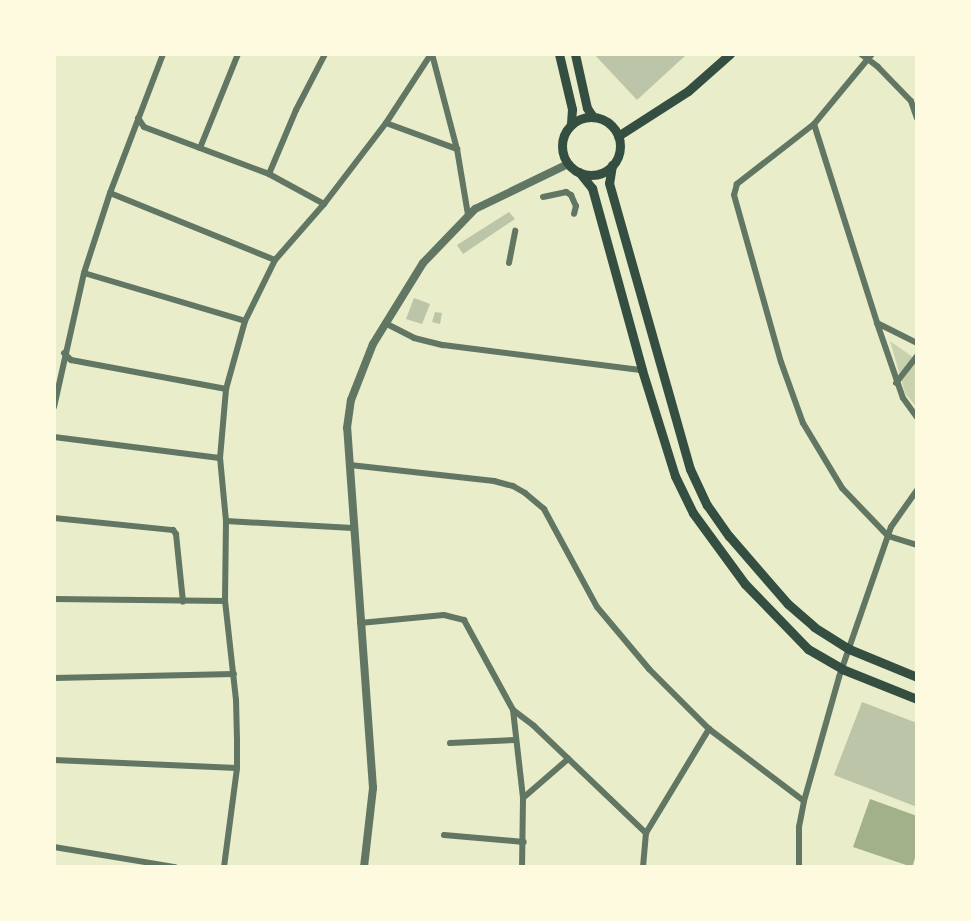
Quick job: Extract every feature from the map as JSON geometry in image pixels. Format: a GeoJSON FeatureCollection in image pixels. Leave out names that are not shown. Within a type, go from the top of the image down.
{"type":"FeatureCollection","features":[{"type":"Feature","properties":{"kind":"main road"},"geometry":{"type":"LineString","coordinates":[[559,54],[572,109],[571,125]]}},
{"type":"Feature","properties":{"kind":"main road"},"geometry":{"type":"LineString","coordinates":[[575,54],[587,108],[593,117]]}},
{"type":"Feature","properties":{"kind":"main road"},"geometry":{"type":"LineString","coordinates":[[618,136],[688,91],[730,54]]}},
{"type":"Feature","properties":{"kind":"main road"},"geometry":{"type":"LineString","coordinates":[[917,676],[849,649],[814,627],[788,604],[729,536],[707,505],[690,469],[609,183],[612,165],[619,151],[618,136],[608,123],[593,117],[578,120],[566,131],[562,148],[568,164],[579,172],[592,188],[642,370],[675,476],[693,513],[745,584],[808,649],[842,669],[917,699]]}},
{"type":"Feature","properties":{"kind":"main road"},"geometry":{"type":"LineString","coordinates":[[579,172],[597,174],[612,165]]}},
{"type":"Feature","properties":{"kind":"street"},"geometry":{"type":"LineString","coordinates":[[54,407],[64,353],[84,273],[110,193],[163,54]]}},
{"type":"Feature","properties":{"kind":"street"},"geometry":{"type":"LineString","coordinates":[[200,148],[238,54]]}},
{"type":"Feature","properties":{"kind":"street"},"geometry":{"type":"LineString","coordinates":[[269,174],[296,110],[325,54]]}},
{"type":"Feature","properties":{"kind":"street"},"geometry":{"type":"LineString","coordinates":[[224,867],[237,768],[234,674],[225,601],[226,521],[220,458],[226,389],[245,321],[275,260],[324,204],[386,123],[431,54]]}},
{"type":"Feature","properties":{"kind":"street"},"geometry":{"type":"LineString","coordinates":[[431,54],[457,149],[468,215]]}},
{"type":"Feature","properties":{"kind":"street"},"geometry":{"type":"LineString","coordinates":[[861,54],[871,57],[914,102],[917,118]]}},
{"type":"Feature","properties":{"kind":"street"},"geometry":{"type":"LineString","coordinates":[[871,57],[814,124],[737,184],[734,195],[781,362],[803,423],[842,488],[888,536],[917,545]]}},
{"type":"Feature","properties":{"kind":"street"},"geometry":{"type":"LineString","coordinates":[[138,118],[144,127],[269,174],[324,204]]}},
{"type":"Feature","properties":{"kind":"street"},"geometry":{"type":"LineString","coordinates":[[386,123],[457,149]]}},
{"type":"Feature","properties":{"kind":"street"},"geometry":{"type":"LineString","coordinates":[[814,124],[896,383],[903,398],[917,417]]}},
{"type":"Feature","properties":{"kind":"street"},"geometry":{"type":"LineString","coordinates":[[364,867],[373,788],[347,428],[351,400],[373,344],[423,263],[475,210],[568,164]]}},
{"type":"Feature","properties":{"kind":"street"},"geometry":{"type":"LineString","coordinates":[[543,197],[566,192],[571,195],[576,206],[574,214]]}},
{"type":"Feature","properties":{"kind":"street"},"geometry":{"type":"LineString","coordinates":[[110,193],[275,260]]}},
{"type":"Feature","properties":{"kind":"street"},"geometry":{"type":"LineString","coordinates":[[509,263],[515,231]]}},
{"type":"Feature","properties":{"kind":"street"},"geometry":{"type":"LineString","coordinates":[[84,273],[245,321]]}},
{"type":"Feature","properties":{"kind":"street"},"geometry":{"type":"LineString","coordinates":[[385,323],[414,338],[443,345],[642,370]]}},
{"type":"Feature","properties":{"kind":"street"},"geometry":{"type":"LineString","coordinates":[[877,323],[917,343]]}},
{"type":"Feature","properties":{"kind":"street"},"geometry":{"type":"LineString","coordinates":[[64,353],[71,360],[226,389]]}},
{"type":"Feature","properties":{"kind":"street"},"geometry":{"type":"LineString","coordinates":[[896,383],[917,356]]}},
{"type":"Feature","properties":{"kind":"street"},"geometry":{"type":"LineString","coordinates":[[54,437],[220,458]]}},
{"type":"Feature","properties":{"kind":"street"},"geometry":{"type":"LineString","coordinates":[[350,465],[494,481],[513,486],[525,493],[544,509],[597,607],[613,630],[677,699],[709,729],[804,801]]}},
{"type":"Feature","properties":{"kind":"street"},"geometry":{"type":"LineString","coordinates":[[798,867],[799,827],[804,801],[842,669],[888,536],[897,516],[917,490]]}},
{"type":"Feature","properties":{"kind":"street"},"geometry":{"type":"LineString","coordinates":[[54,518],[168,528],[176,534],[183,602]]}},
{"type":"Feature","properties":{"kind":"street"},"geometry":{"type":"LineString","coordinates":[[226,521],[353,528]]}},
{"type":"Feature","properties":{"kind":"street"},"geometry":{"type":"LineString","coordinates":[[54,599],[225,601]]}},
{"type":"Feature","properties":{"kind":"street"},"geometry":{"type":"LineString","coordinates":[[360,623],[444,615],[464,620],[513,710],[646,833]]}},
{"type":"Feature","properties":{"kind":"street"},"geometry":{"type":"LineString","coordinates":[[54,678],[234,674]]}},
{"type":"Feature","properties":{"kind":"street"},"geometry":{"type":"LineString","coordinates":[[513,710],[523,798],[522,867]]}},
{"type":"Feature","properties":{"kind":"street"},"geometry":{"type":"LineString","coordinates":[[643,867],[646,833],[709,729]]}},
{"type":"Feature","properties":{"kind":"street"},"geometry":{"type":"LineString","coordinates":[[450,743],[515,740]]}},
{"type":"Feature","properties":{"kind":"street"},"geometry":{"type":"LineString","coordinates":[[523,798],[568,759]]}},
{"type":"Feature","properties":{"kind":"street"},"geometry":{"type":"LineString","coordinates":[[54,760],[237,768]]}},
{"type":"Feature","properties":{"kind":"street"},"geometry":{"type":"LineString","coordinates":[[444,835],[524,842]]}},
{"type":"Feature","properties":{"kind":"street"},"geometry":{"type":"LineString","coordinates":[[54,847],[175,867]]}},
{"type":"Feature","properties":{"kind":"shaded area"},"geometry":{"type":"Polygon","coordinates":[[[890,341],[917,360],[917,408],[905,393],[890,341]]]}},
{"type":"Feature","properties":{"kind":"shaded area"},"geometry":{"type":"Polygon","coordinates":[[[870,799],[917,816],[917,852],[912,867],[853,847],[870,799]]]}},
{"type":"Feature","properties":{"kind":"building"},"geometry":{"type":"Polygon","coordinates":[[[594,54],[687,54],[637,100],[594,54]]]}},
{"type":"Feature","properties":{"kind":"building"},"geometry":{"type":"Polygon","coordinates":[[[509,212],[515,219],[463,254],[457,245],[509,212]]]}},
{"type":"Feature","properties":{"kind":"building"},"geometry":{"type":"Polygon","coordinates":[[[414,298],[430,304],[422,324],[406,319],[414,298]]]}},
{"type":"Feature","properties":{"kind":"building"},"geometry":{"type":"Polygon","coordinates":[[[435,312],[442,313],[440,324],[432,322],[435,312]]]}},
{"type":"Feature","properties":{"kind":"building"},"geometry":{"type":"Polygon","coordinates":[[[862,702],[917,723],[917,807],[834,775],[862,702]]]}}]}
